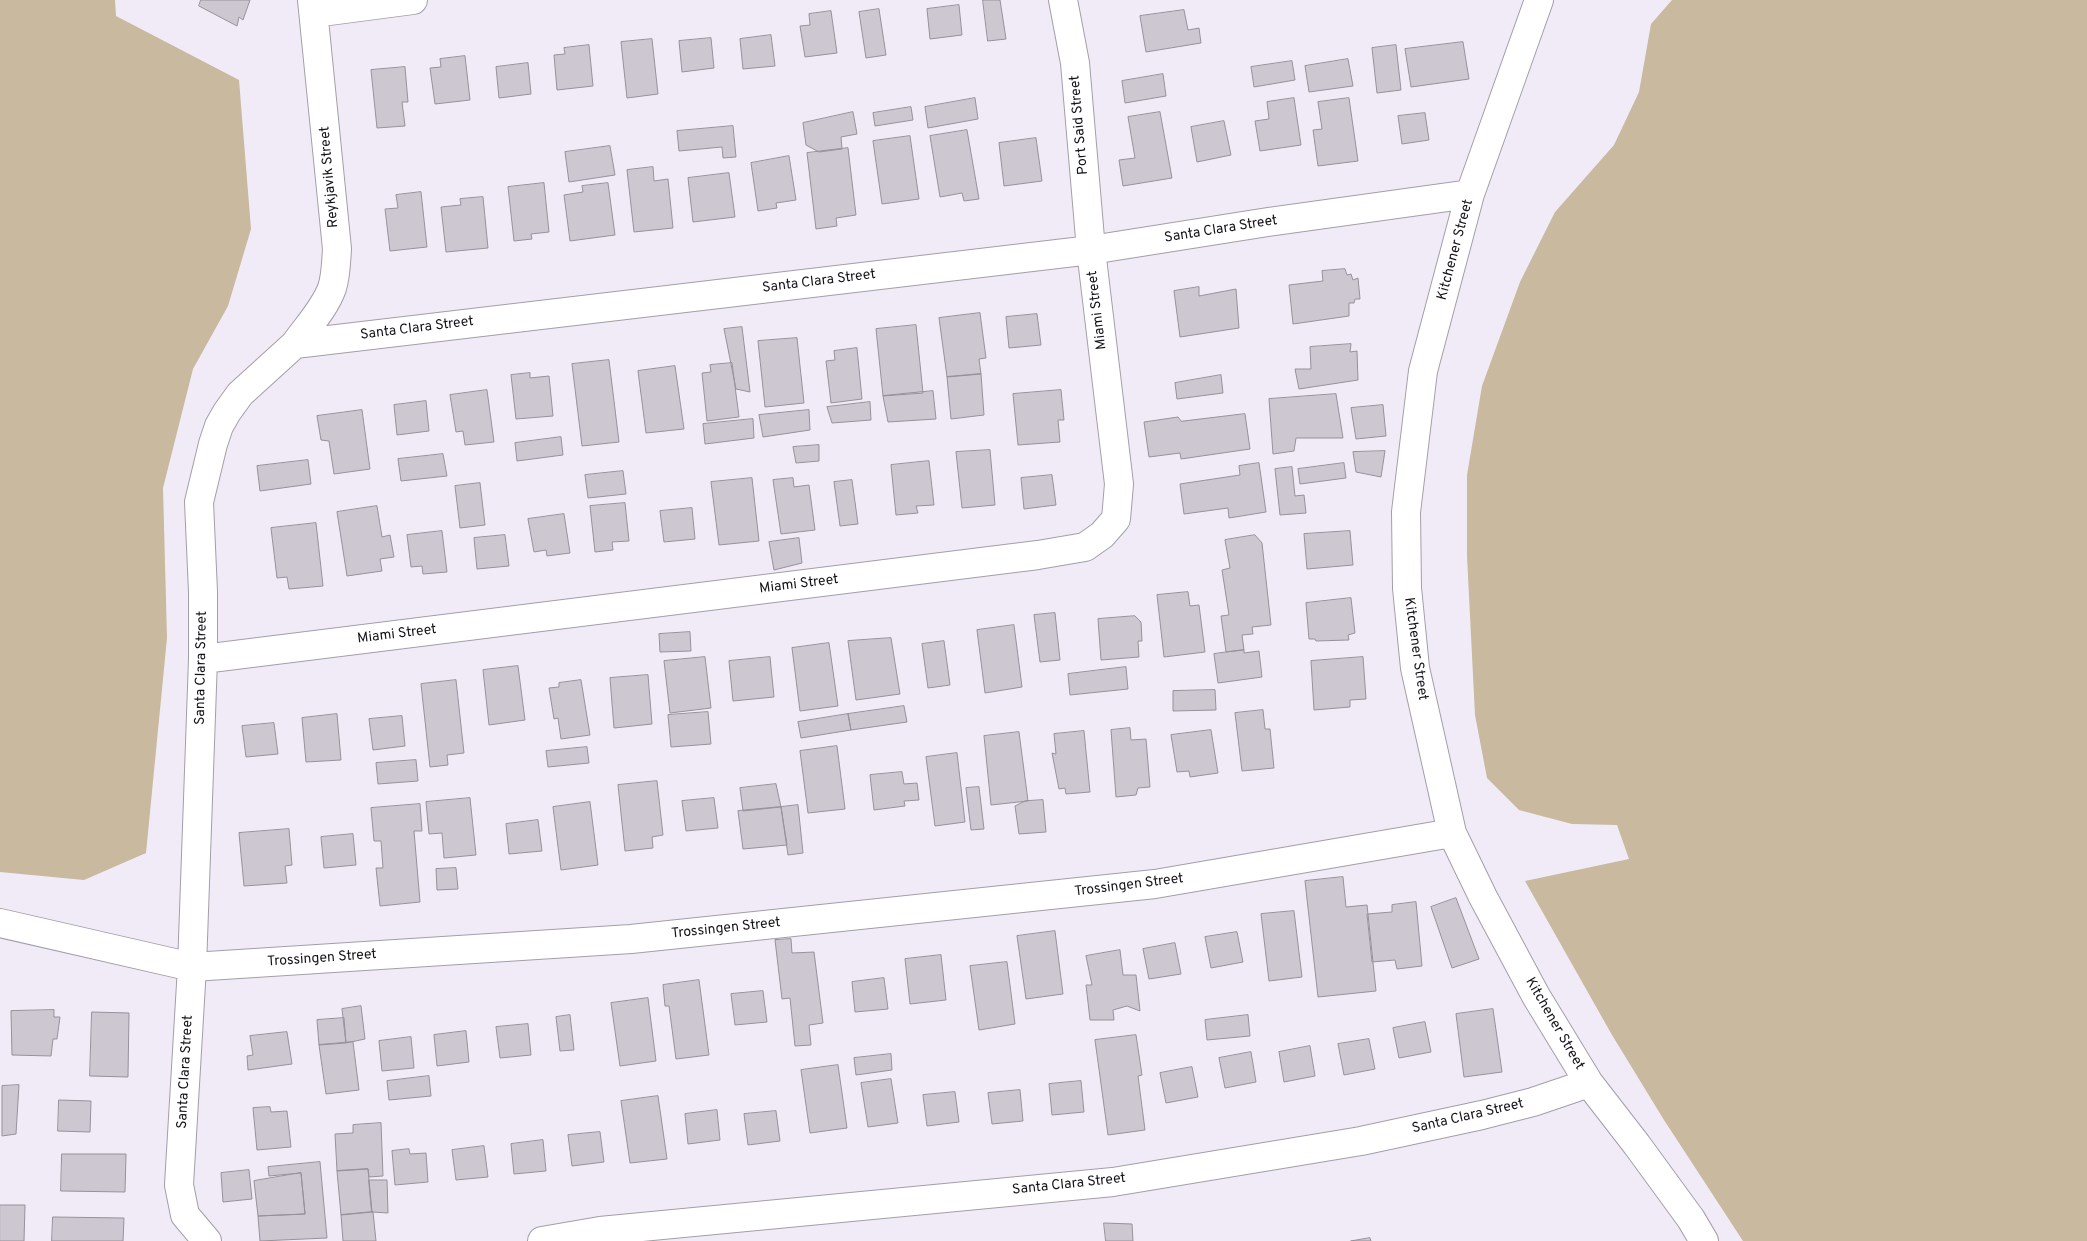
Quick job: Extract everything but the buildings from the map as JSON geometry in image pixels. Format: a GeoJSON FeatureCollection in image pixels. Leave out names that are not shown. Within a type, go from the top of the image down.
{"type":"FeatureCollection","features":[{"type":"Feature","properties":{"kind":"street"},"geometry":{"type":"LineString","coordinates":[[313,6],[413,0]]}},
{"type":"Feature","properties":{"kind":"street","name":"Port Said Street"},"geometry":{"type":"LineString","coordinates":[[1063,0],[1076,63],[1091,250]]}},
{"type":"Feature","properties":{"kind":"street","name":"Kitchener Street"},"geometry":{"type":"LineString","coordinates":[[1539,0],[1470,194],[1423,371],[1406,512],[1407,588],[1415,668],[1452,833],[1483,897],[1536,996],[1589,1083],[1637,1145],[1704,1241]]}},
{"type":"Feature","properties":{"kind":"street","name":"Reykjavik Street"},"geometry":{"type":"LineString","coordinates":[[295,344],[325,302],[331,290],[336,258],[313,6]]}},
{"type":"Feature","properties":{"kind":"street","name":"Santa Clara Street"},"geometry":{"type":"LineString","coordinates":[[207,1241],[185,1215],[179,1185],[192,967],[203,659],[199,502],[213,444],[219,426],[227,412],[240,394],[295,344],[1091,250],[1268,222],[1470,194]]}},
{"type":"Feature","properties":{"kind":"street","name":"Miami Street"},"geometry":{"type":"LineString","coordinates":[[203,659],[1038,555],[1084,546],[1102,535],[1116,519],[1119,484],[1091,250]]}},
{"type":"Feature","properties":{"kind":"street","name":"Trossingen Street"},"geometry":{"type":"LineString","coordinates":[[0,923],[192,967],[631,939],[1155,884],[1452,833]]}},
{"type":"Feature","properties":{"kind":"street","name":"Santa Clara Street"},"geometry":{"type":"LineString","coordinates":[[542,1241],[600,1231],[1113,1182],[1361,1141],[1482,1115],[1533,1102],[1589,1083]]}},
{"type":"Feature","properties":{"kind":"shaded area"},"geometry":{"type":"Polygon","coordinates":[[[0,0],[115,0],[116,16],[239,80],[251,229],[228,306],[193,369],[163,488],[167,638],[146,853],[84,880],[0,872],[0,0]]]}},
{"type":"Feature","properties":{"kind":"shaded area"},"geometry":{"type":"Polygon","coordinates":[[[1672,0],[2087,0],[2087,1241],[1743,1241],[1664,1120],[1612,1035],[1525,881],[1629,859],[1617,825],[1572,824],[1519,810],[1487,778],[1475,715],[1467,556],[1467,475],[1482,386],[1520,282],[1555,212],[1614,145],[1639,92],[1651,24],[1672,0]]]}}]}
